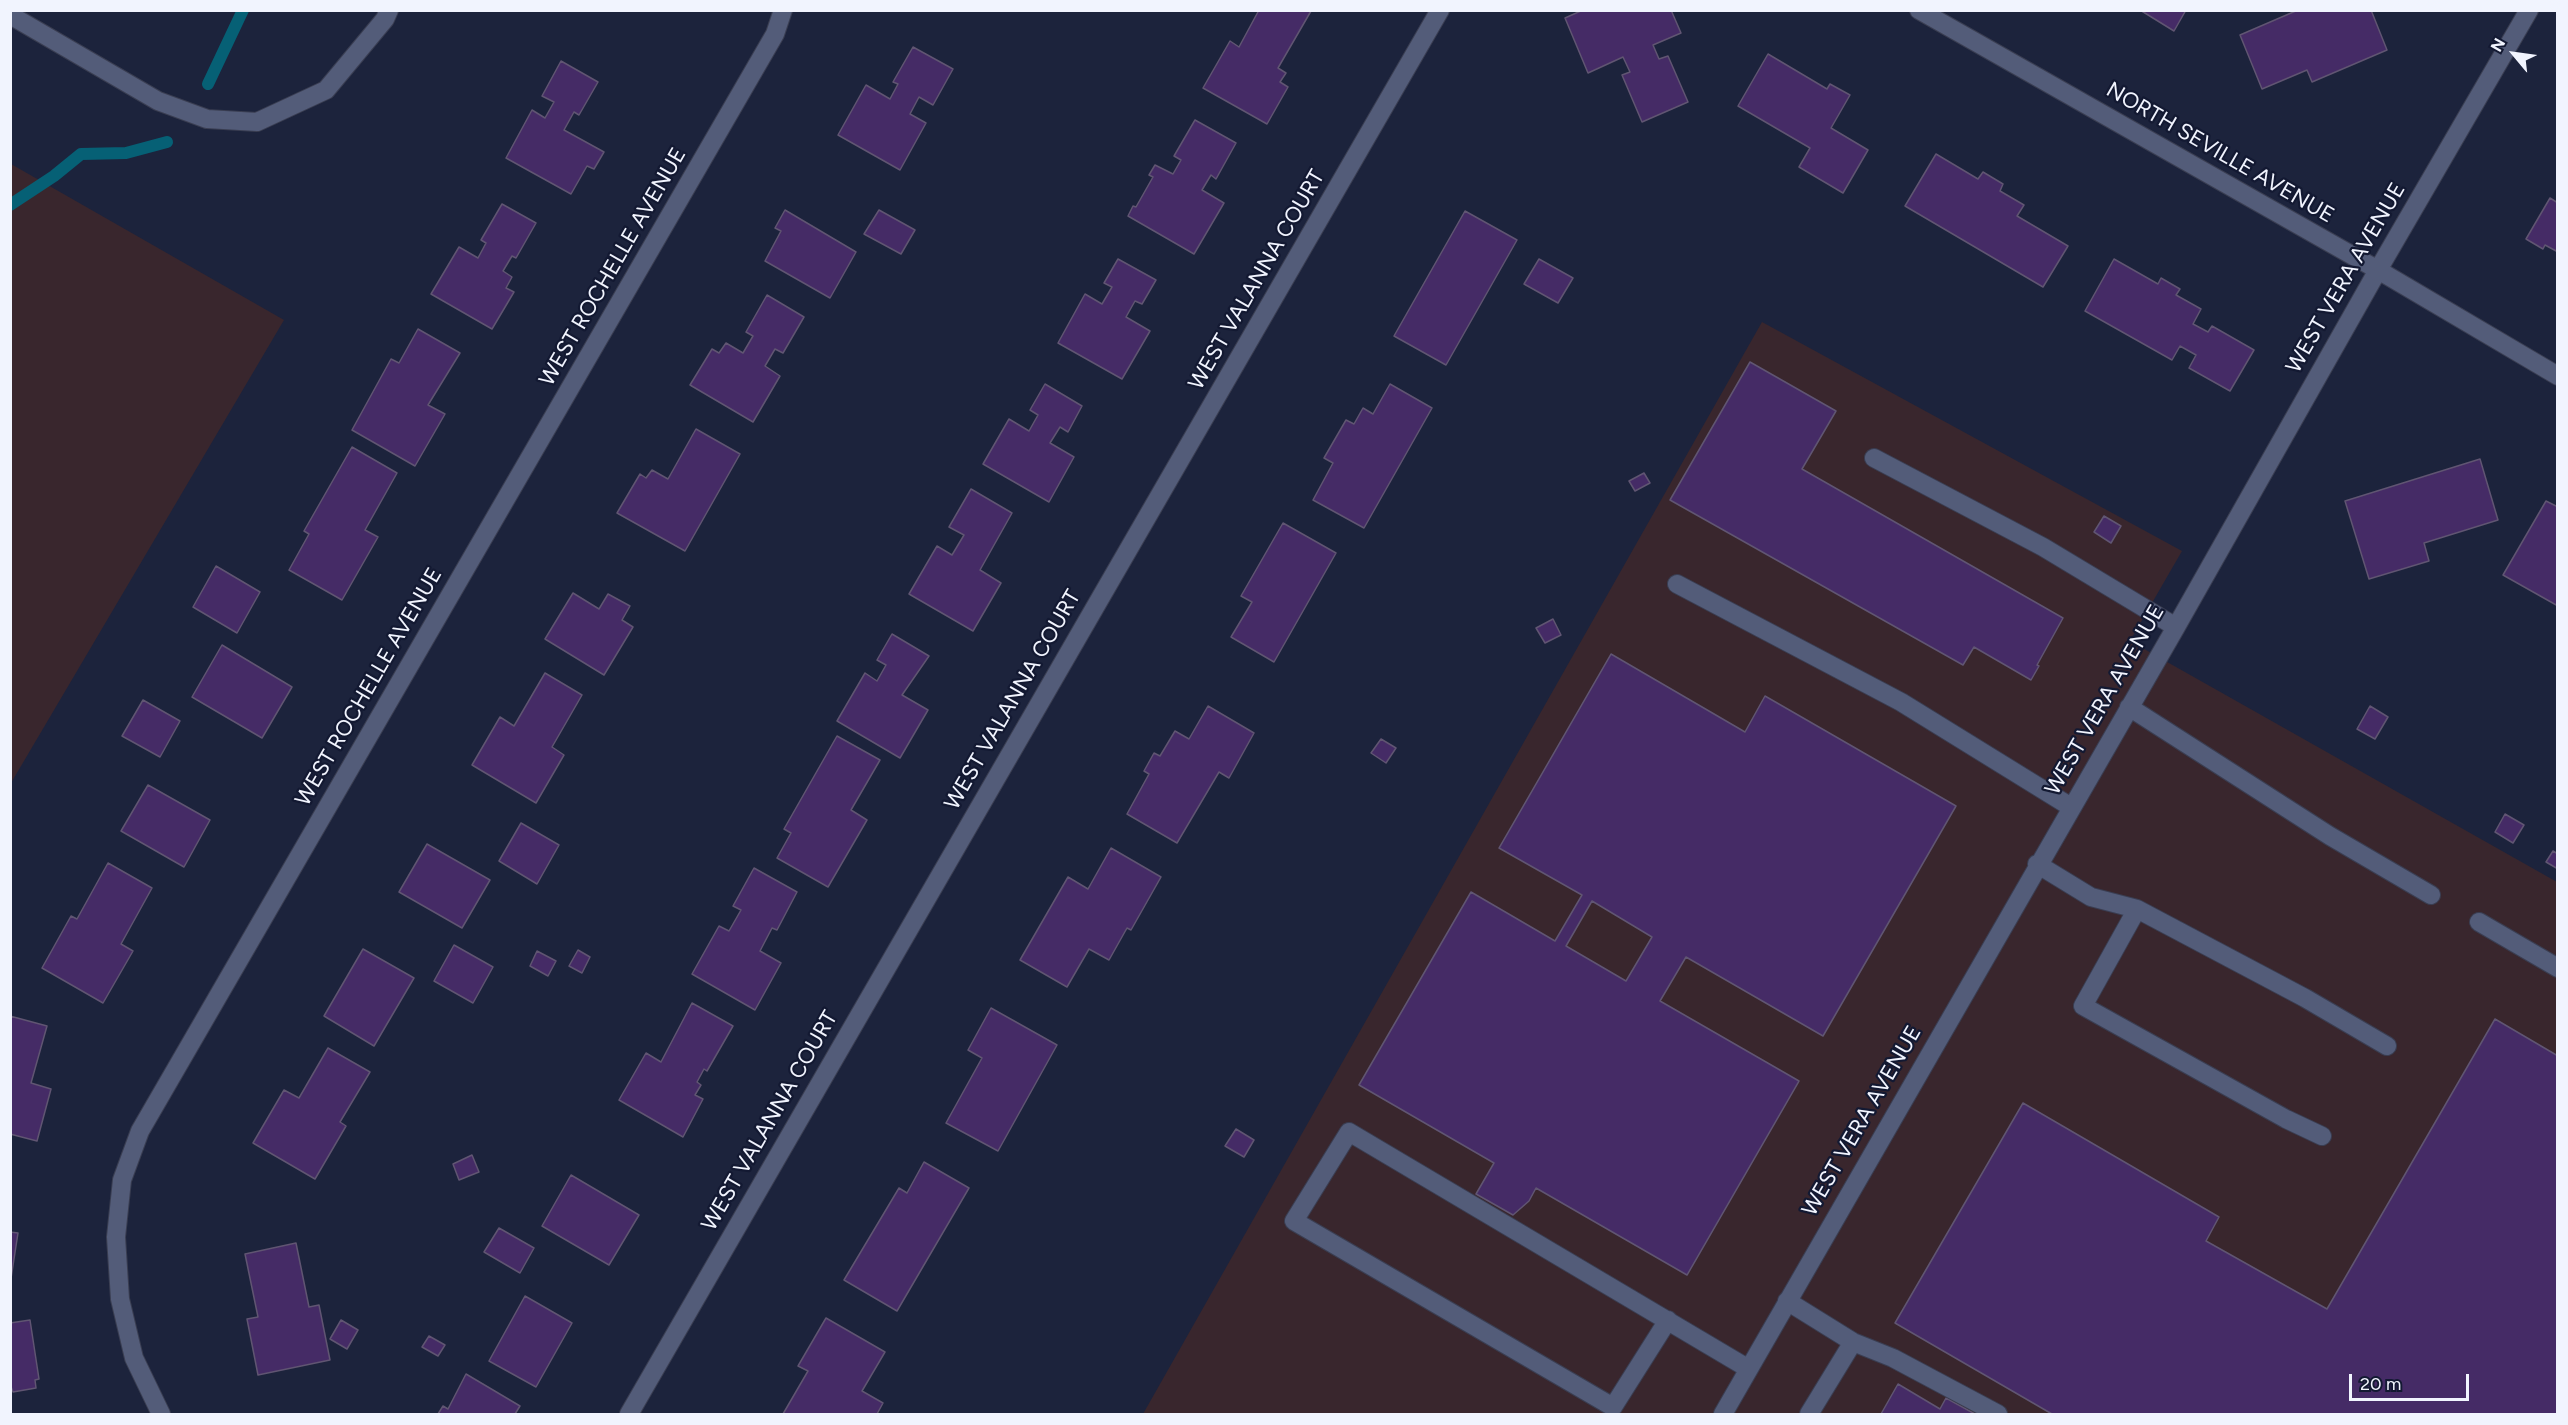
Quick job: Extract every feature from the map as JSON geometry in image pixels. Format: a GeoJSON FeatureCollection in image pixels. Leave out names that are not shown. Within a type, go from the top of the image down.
{"type":"FeatureCollection","features":[{"type":"Feature","properties":{"kind":"street"},"geometry":{"type":"LineString","coordinates":[[10,15],[158,100],[207,119],[257,122],[326,90],[385,20],[389,10]]}},
{"type":"Feature","properties":{"kind":"street","name":"WEST ROCHELLE AVENUE"},"geometry":{"type":"LineString","coordinates":[[161,1414],[134,1358],[120,1299],[116,1237],[122,1180],[140,1131],[775,34],[783,10]]}},
{"type":"Feature","properties":{"kind":"street","name":"WEST VALANNA COURT"},"geometry":{"type":"LineString","coordinates":[[628,1414],[1440,10]]}},
{"type":"Feature","properties":{"kind":"street","name":"NORTH SEVILLE AVENUE"},"geometry":{"type":"LineString","coordinates":[[1919,10],[2378,270],[2558,376]]}},
{"type":"Feature","properties":{"kind":"street","name":"WEST VERA AVENUE"},"geometry":{"type":"LineString","coordinates":[[1723,1414],[2529,10]]}},
{"type":"Feature","properties":{"kind":"street"},"geometry":{"type":"LineString","coordinates":[[1874,458],[2043,547],[2176,627]]}},
{"type":"Feature","properties":{"kind":"street"},"geometry":{"type":"LineString","coordinates":[[1677,584],[1901,702],[2070,807]]}},
{"type":"Feature","properties":{"kind":"street"},"geometry":{"type":"LineString","coordinates":[[2129,707],[2330,836],[2431,895]]}},
{"type":"Feature","properties":{"kind":"street"},"geometry":{"type":"LineString","coordinates":[[2037,864],[2091,897],[2137,909],[2304,998],[2387,1046]]}},
{"type":"Feature","properties":{"kind":"street"},"geometry":{"type":"LineString","coordinates":[[2137,909],[2083,1006],[2286,1119],[2322,1136]]}},
{"type":"Feature","properties":{"kind":"street"},"geometry":{"type":"LineString","coordinates":[[2479,922],[2558,968]]}},
{"type":"Feature","properties":{"kind":"street"},"geometry":{"type":"LineString","coordinates":[[1668,1320],[1613,1407],[1294,1221],[1348,1132],[1668,1320],[1749,1369]]}},
{"type":"Feature","properties":{"kind":"street"},"geometry":{"type":"LineString","coordinates":[[1787,1301],[1852,1342],[1893,1358],[1998,1414]]}},
{"type":"Feature","properties":{"kind":"street"},"geometry":{"type":"LineString","coordinates":[[1809,1414],[1852,1342]]}},
{"type":"Feature","properties":{"kind":"shaded area"},"geometry":{"type":"Polygon","coordinates":[[[11,164],[284,320],[11,783],[11,164]]]}},
{"type":"Feature","properties":{"kind":"shaded area"},"geometry":{"type":"Polygon","coordinates":[[[1762,322],[2182,551],[2130,641],[2557,882],[2557,1414],[1143,1414],[1762,322]]]}},
{"type":"Feature","properties":{"kind":"building"},"geometry":{"type":"Polygon","coordinates":[[[1259,10],[1311,11],[1278,68],[1286,73],[1280,82],[1288,87],[1267,124],[1203,88],[1230,41],[1239,47],[1259,10]]]}},
{"type":"Feature","properties":{"kind":"building"},"geometry":{"type":"Polygon","coordinates":[[[1583,10],[1671,10],[1681,33],[1653,45],[1659,59],[1668,56],[1688,102],[1642,122],[1622,75],[1630,72],[1623,57],[1588,73],[1565,18],[1583,10]]]}},
{"type":"Feature","properties":{"kind":"building"},"geometry":{"type":"Polygon","coordinates":[[[2140,10],[2186,10],[2174,31],[2140,10]]]}},
{"type":"Feature","properties":{"kind":"building"},"geometry":{"type":"Polygon","coordinates":[[[2298,10],[2371,10],[2387,50],[2312,82],[2307,70],[2262,89],[2240,35],[2298,10]]]}},
{"type":"Feature","properties":{"kind":"building"},"geometry":{"type":"Polygon","coordinates":[[[913,47],[953,69],[933,105],[919,97],[910,114],[926,123],[900,170],[838,135],[866,85],[890,99],[898,84],[893,82],[913,47]]]}},
{"type":"Feature","properties":{"kind":"building"},"geometry":{"type":"Polygon","coordinates":[[[1768,54],[1827,89],[1830,84],[1850,95],[1831,128],[1868,150],[1843,193],[1799,167],[1810,148],[1738,106],[1768,54]]]}},
{"type":"Feature","properties":{"kind":"building"},"geometry":{"type":"Polygon","coordinates":[[[561,61],[598,82],[579,115],[574,112],[564,130],[604,152],[594,169],[587,166],[571,194],[506,158],[532,110],[545,118],[554,102],[542,96],[561,61]]]}},
{"type":"Feature","properties":{"kind":"building"},"geometry":{"type":"Polygon","coordinates":[[[1195,120],[1236,143],[1216,179],[1211,175],[1202,190],[1224,203],[1194,254],[1128,216],[1133,206],[1136,207],[1153,177],[1149,175],[1155,165],[1173,174],[1181,160],[1174,156],[1195,120]]]}},
{"type":"Feature","properties":{"kind":"building"},"geometry":{"type":"Polygon","coordinates":[[[1936,154],[1978,179],[1983,172],[2003,184],[2000,191],[2024,205],[2017,216],[2068,246],[2043,287],[1905,206],[1936,154]]]}},
{"type":"Feature","properties":{"kind":"building"},"geometry":{"type":"Polygon","coordinates":[[[2550,198],[2558,203],[2558,252],[2545,245],[2543,249],[2526,239],[2550,198]]]}},
{"type":"Feature","properties":{"kind":"building"},"geometry":{"type":"Polygon","coordinates":[[[502,204],[536,223],[516,258],[512,256],[503,271],[512,277],[506,288],[514,292],[492,329],[431,294],[459,247],[478,258],[486,243],[481,240],[502,204]]]}},
{"type":"Feature","properties":{"kind":"building"},"geometry":{"type":"Polygon","coordinates":[[[785,210],[856,252],[830,298],[765,261],[781,231],[775,228],[785,210]]]}},
{"type":"Feature","properties":{"kind":"building"},"geometry":{"type":"Polygon","coordinates":[[[879,210],[915,230],[901,254],[864,234],[879,210]]]}},
{"type":"Feature","properties":{"kind":"building"},"geometry":{"type":"Polygon","coordinates":[[[1465,211],[1517,240],[1446,365],[1394,336],[1465,211]]]}},
{"type":"Feature","properties":{"kind":"building"},"geometry":{"type":"Polygon","coordinates":[[[1118,259],[1156,280],[1142,304],[1135,301],[1126,317],[1150,331],[1122,379],[1058,343],[1085,294],[1102,304],[1112,287],[1104,283],[1118,259]]]}},
{"type":"Feature","properties":{"kind":"building"},"geometry":{"type":"Polygon","coordinates":[[[1539,259],[1573,278],[1558,303],[1524,284],[1539,259]]]}},
{"type":"Feature","properties":{"kind":"building"},"geometry":{"type":"Polygon","coordinates":[[[2114,259],[2158,284],[2161,278],[2180,289],[2176,295],[2201,309],[2193,324],[2208,332],[2212,326],[2254,350],[2230,391],[2189,368],[2196,355],[2180,346],[2172,360],[2085,311],[2114,259]]]}},
{"type":"Feature","properties":{"kind":"building"},"geometry":{"type":"Polygon","coordinates":[[[767,295],[804,317],[783,353],[775,349],[765,366],[780,376],[753,422],[690,385],[712,349],[719,353],[726,343],[743,353],[753,336],[746,332],[767,295]]]}},
{"type":"Feature","properties":{"kind":"building"},"geometry":{"type":"Polygon","coordinates":[[[418,329],[460,353],[428,405],[445,414],[415,466],[352,430],[391,359],[399,363],[418,329]]]}},
{"type":"Feature","properties":{"kind":"building"},"geometry":{"type":"Polygon","coordinates":[[[1750,362],[1836,411],[1802,469],[2063,618],[2031,680],[1974,647],[1963,665],[1670,500],[1750,362]]]}},
{"type":"Feature","properties":{"kind":"building"},"geometry":{"type":"Polygon","coordinates":[[[1045,384],[1082,406],[1068,432],[1060,427],[1050,443],[1074,457],[1049,502],[983,464],[1009,419],[1029,431],[1038,415],[1030,410],[1045,384]]]}},
{"type":"Feature","properties":{"kind":"building"},"geometry":{"type":"Polygon","coordinates":[[[1390,384],[1432,408],[1364,528],[1313,500],[1333,463],[1324,458],[1346,420],[1354,424],[1363,408],[1373,414],[1390,384]]]}},
{"type":"Feature","properties":{"kind":"building"},"geometry":{"type":"Polygon","coordinates":[[[696,429],[740,454],[685,551],[617,513],[640,474],[646,478],[652,470],[668,479],[696,429]]]}},
{"type":"Feature","properties":{"kind":"building"},"geometry":{"type":"Polygon","coordinates":[[[352,447],[397,473],[365,530],[378,537],[342,600],[289,570],[309,534],[304,531],[352,447]]]}},
{"type":"Feature","properties":{"kind":"building"},"geometry":{"type":"Polygon","coordinates":[[[2480,459],[2498,520],[2424,543],[2429,561],[2369,579],[2345,501],[2480,459]]]}},
{"type":"Feature","properties":{"kind":"building"},"geometry":{"type":"Polygon","coordinates":[[[1644,473],[1650,483],[1635,491],[1629,481],[1644,473]]]}},
{"type":"Feature","properties":{"kind":"building"},"geometry":{"type":"Polygon","coordinates":[[[971,489],[1012,513],[980,570],[1001,583],[973,631],[909,594],[937,546],[952,555],[964,535],[949,527],[971,489]]]}},
{"type":"Feature","properties":{"kind":"building"},"geometry":{"type":"Polygon","coordinates":[[[2546,501],[2558,507],[2558,606],[2503,575],[2546,501]]]}},
{"type":"Feature","properties":{"kind":"building"},"geometry":{"type":"Polygon","coordinates":[[[2104,516],[2121,526],[2111,543],[2094,532],[2104,516]]]}},
{"type":"Feature","properties":{"kind":"building"},"geometry":{"type":"Polygon","coordinates":[[[1283,523],[1336,553],[1274,662],[1231,637],[1252,602],[1241,596],[1283,523]]]}},
{"type":"Feature","properties":{"kind":"building"},"geometry":{"type":"Polygon","coordinates":[[[216,566],[260,592],[237,633],[193,607],[216,566]]]}},
{"type":"Feature","properties":{"kind":"building"},"geometry":{"type":"Polygon","coordinates":[[[573,593],[599,609],[608,594],[630,606],[622,620],[633,627],[604,675],[545,639],[573,593]]]}},
{"type":"Feature","properties":{"kind":"building"},"geometry":{"type":"Polygon","coordinates":[[[1553,619],[1561,635],[1545,643],[1536,628],[1553,619]]]}},
{"type":"Feature","properties":{"kind":"building"},"geometry":{"type":"Polygon","coordinates":[[[892,634],[929,656],[902,695],[928,710],[900,758],[837,721],[865,673],[877,681],[886,665],[877,660],[892,634]]]}},
{"type":"Feature","properties":{"kind":"building"},"geometry":{"type":"Polygon","coordinates":[[[222,645],[292,687],[262,738],[192,697],[222,645]]]}},
{"type":"Feature","properties":{"kind":"building"},"geometry":{"type":"Polygon","coordinates":[[[1611,654],[1745,732],[1765,696],[1956,806],[1823,1036],[1686,957],[1660,1001],[1799,1081],[1687,1275],[1536,1188],[1529,1201],[1513,1215],[1476,1194],[1494,1163],[1359,1085],[1471,892],[1555,941],[1582,895],[1499,848],[1611,654]],[[1592,901],[1566,946],[1626,981],[1652,937],[1592,901]]]}},
{"type":"Feature","properties":{"kind":"building"},"geometry":{"type":"Polygon","coordinates":[[[545,673],[582,695],[552,747],[564,755],[536,803],[472,765],[500,717],[514,726],[545,673]]]}},
{"type":"Feature","properties":{"kind":"building"},"geometry":{"type":"Polygon","coordinates":[[[143,700],[180,721],[160,757],[122,736],[143,700]]]}},
{"type":"Feature","properties":{"kind":"building"},"geometry":{"type":"Polygon","coordinates":[[[1208,706],[1254,733],[1229,778],[1219,772],[1177,843],[1127,814],[1149,774],[1144,771],[1154,753],[1160,756],[1175,731],[1189,739],[1208,706]]]}},
{"type":"Feature","properties":{"kind":"building"},"geometry":{"type":"Polygon","coordinates":[[[2370,706],[2388,717],[2375,739],[2357,729],[2370,706]]]}},
{"type":"Feature","properties":{"kind":"building"},"geometry":{"type":"Polygon","coordinates":[[[837,736],[880,760],[851,810],[867,820],[828,887],[777,858],[791,833],[784,829],[837,736]]]}},
{"type":"Feature","properties":{"kind":"building"},"geometry":{"type":"Polygon","coordinates":[[[1381,739],[1396,748],[1386,763],[1371,753],[1381,739]]]}},
{"type":"Feature","properties":{"kind":"building"},"geometry":{"type":"Polygon","coordinates":[[[148,785],[210,820],[184,867],[121,831],[148,785]]]}},
{"type":"Feature","properties":{"kind":"building"},"geometry":{"type":"Polygon","coordinates":[[[2505,814],[2524,825],[2513,843],[2495,832],[2505,814]]]}},
{"type":"Feature","properties":{"kind":"building"},"geometry":{"type":"Polygon","coordinates":[[[521,823],[559,845],[537,884],[499,861],[521,823]]]}},
{"type":"Feature","properties":{"kind":"building"},"geometry":{"type":"Polygon","coordinates":[[[427,844],[490,880],[462,928],[399,892],[427,844]]]}},
{"type":"Feature","properties":{"kind":"building"},"geometry":{"type":"Polygon","coordinates":[[[1111,848],[1161,877],[1131,930],[1127,928],[1109,960],[1089,949],[1067,987],[1020,960],[1068,877],[1088,889],[1111,848]]]}},
{"type":"Feature","properties":{"kind":"building"},"geometry":{"type":"Polygon","coordinates":[[[2553,851],[2558,854],[2558,869],[2546,862],[2553,851]]]}},
{"type":"Feature","properties":{"kind":"building"},"geometry":{"type":"Polygon","coordinates":[[[108,863],[152,888],[121,944],[133,951],[103,1003],[42,968],[71,916],[77,919],[108,863]]]}},
{"type":"Feature","properties":{"kind":"building"},"geometry":{"type":"Polygon","coordinates":[[[754,868],[797,892],[777,930],[772,928],[760,951],[781,963],[755,1010],[692,974],[719,926],[729,931],[741,910],[733,906],[754,868]]]}},
{"type":"Feature","properties":{"kind":"building"},"geometry":{"type":"Polygon","coordinates":[[[454,945],[493,967],[473,1003],[434,981],[454,945]]]}},
{"type":"Feature","properties":{"kind":"building"},"geometry":{"type":"Polygon","coordinates":[[[363,949],[414,978],[374,1046],[324,1016],[363,949]]]}},
{"type":"Feature","properties":{"kind":"building"},"geometry":{"type":"Polygon","coordinates":[[[578,950],[590,957],[582,973],[569,966],[578,950]]]}},
{"type":"Feature","properties":{"kind":"building"},"geometry":{"type":"Polygon","coordinates":[[[537,951],[556,961],[548,976],[530,966],[537,951]]]}},
{"type":"Feature","properties":{"kind":"building"},"geometry":{"type":"Polygon","coordinates":[[[692,1003],[733,1026],[707,1071],[704,1069],[697,1082],[701,1085],[695,1095],[703,1099],[683,1137],[619,1100],[646,1053],[661,1062],[692,1003]]]}},
{"type":"Feature","properties":{"kind":"building"},"geometry":{"type":"Polygon","coordinates":[[[991,1008],[1057,1045],[998,1151],[946,1123],[982,1058],[968,1050],[991,1008]]]}},
{"type":"Feature","properties":{"kind":"building"},"geometry":{"type":"Polygon","coordinates":[[[10,1016],[47,1026],[31,1083],[51,1089],[37,1141],[10,1134],[10,1016]]]}},
{"type":"Feature","properties":{"kind":"building"},"geometry":{"type":"Polygon","coordinates":[[[2495,1019],[2558,1056],[2558,1414],[2052,1414],[1895,1323],[2023,1103],[2219,1217],[2206,1241],[2327,1309],[2495,1019]]]}},
{"type":"Feature","properties":{"kind":"building"},"geometry":{"type":"Polygon","coordinates":[[[328,1048],[370,1072],[340,1122],[346,1126],[315,1179],[253,1143],[284,1090],[299,1098],[328,1048]]]}},
{"type":"Feature","properties":{"kind":"building"},"geometry":{"type":"Polygon","coordinates":[[[1236,1129],[1254,1140],[1244,1157],[1225,1146],[1236,1129]]]}},
{"type":"Feature","properties":{"kind":"building"},"geometry":{"type":"Polygon","coordinates":[[[472,1155],[479,1172],[459,1180],[453,1164],[472,1155]]]}},
{"type":"Feature","properties":{"kind":"building"},"geometry":{"type":"Polygon","coordinates":[[[924,1162],[969,1188],[897,1311],[844,1280],[899,1188],[907,1193],[924,1162]]]}},
{"type":"Feature","properties":{"kind":"building"},"geometry":{"type":"Polygon","coordinates":[[[571,1175],[639,1215],[609,1265],[542,1226],[571,1175]]]}},
{"type":"Feature","properties":{"kind":"building"},"geometry":{"type":"Polygon","coordinates":[[[499,1228],[534,1248],[520,1273],[484,1252],[499,1228]]]}},
{"type":"Feature","properties":{"kind":"building"},"geometry":{"type":"Polygon","coordinates":[[[10,1232],[18,1233],[10,1285],[10,1232]]]}},
{"type":"Feature","properties":{"kind":"building"},"geometry":{"type":"Polygon","coordinates":[[[296,1243],[309,1307],[319,1305],[330,1360],[258,1375],[247,1319],[258,1317],[245,1254],[296,1243]]]}},
{"type":"Feature","properties":{"kind":"building"},"geometry":{"type":"Polygon","coordinates":[[[525,1296],[572,1323],[536,1387],[489,1361],[525,1296]]]}},
{"type":"Feature","properties":{"kind":"building"},"geometry":{"type":"Polygon","coordinates":[[[826,1318],[885,1352],[862,1391],[883,1403],[877,1414],[783,1414],[808,1371],[798,1366],[826,1318]]]}},
{"type":"Feature","properties":{"kind":"building"},"geometry":{"type":"Polygon","coordinates":[[[30,1320],[39,1379],[35,1380],[36,1388],[13,1392],[10,1384],[10,1323],[30,1320]]]}},
{"type":"Feature","properties":{"kind":"building"},"geometry":{"type":"Polygon","coordinates":[[[341,1320],[358,1330],[347,1349],[330,1339],[341,1320]]]}},
{"type":"Feature","properties":{"kind":"building"},"geometry":{"type":"Polygon","coordinates":[[[429,1336],[445,1345],[438,1356],[422,1347],[429,1336]]]}},
{"type":"Feature","properties":{"kind":"building"},"geometry":{"type":"Polygon","coordinates":[[[466,1374],[520,1406],[515,1414],[438,1414],[443,1406],[448,1409],[466,1374]]]}},
{"type":"Feature","properties":{"kind":"building"},"geometry":{"type":"Polygon","coordinates":[[[1898,1384],[1940,1409],[1946,1398],[1975,1414],[1881,1414],[1898,1384]]]}},
{"type":"Feature","properties":{"kind":"waterway"},"geometry":{"type":"LineString","coordinates":[[208,84],[243,10]]}},
{"type":"Feature","properties":{"kind":"waterway"},"geometry":{"type":"LineString","coordinates":[[10,205],[54,176],[81,154],[126,153],[167,142]]}}]}
